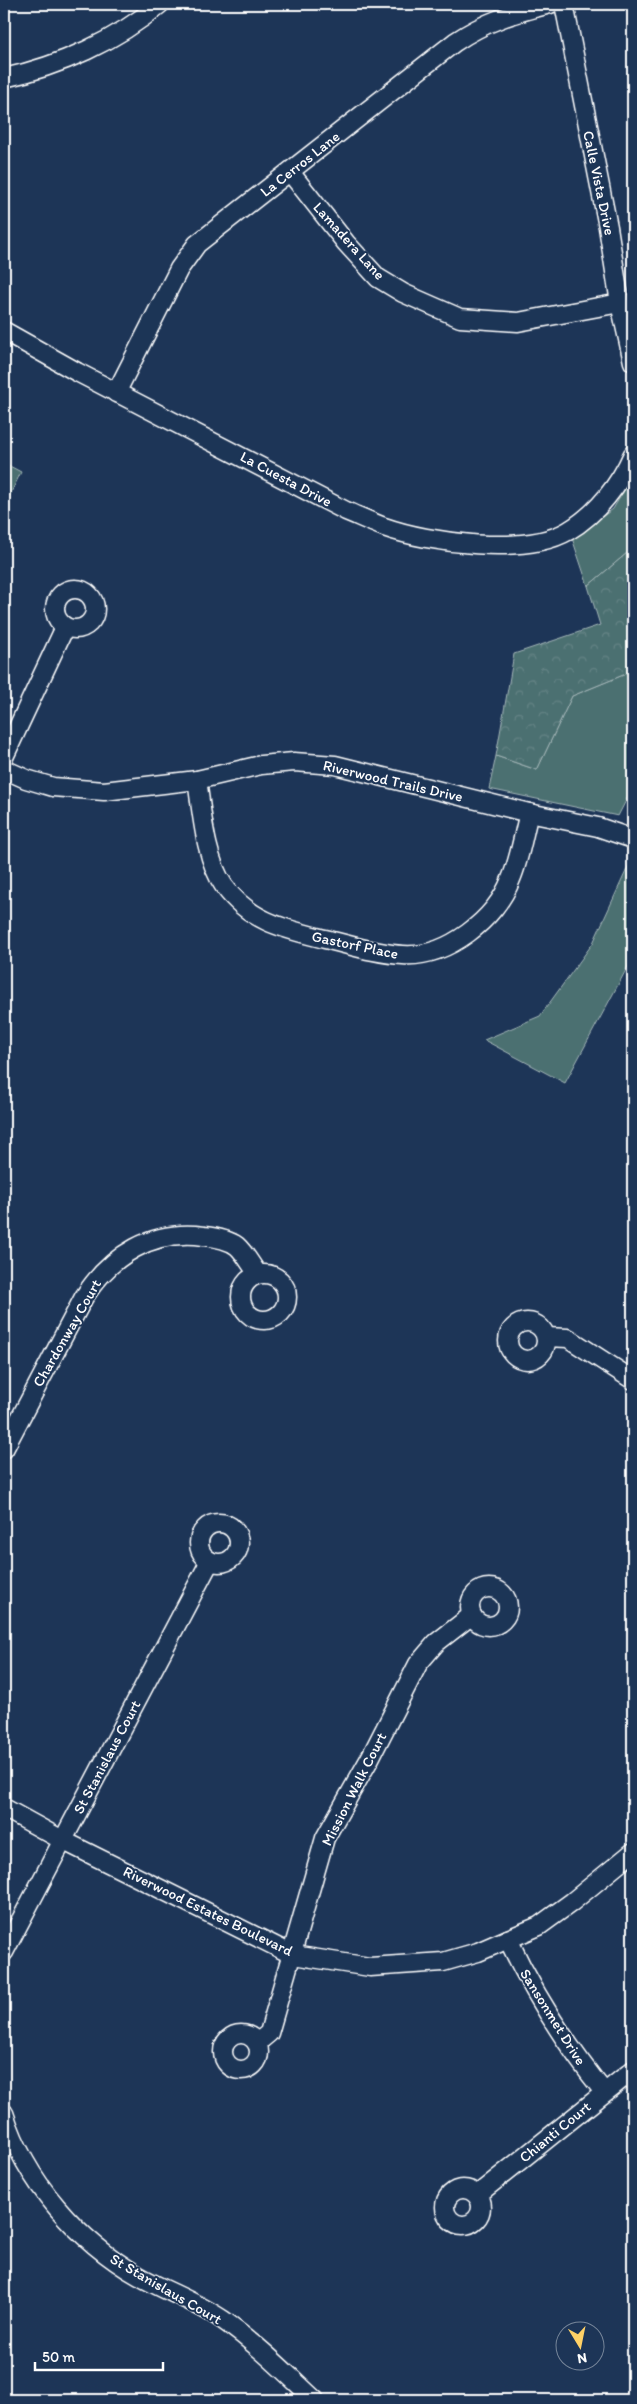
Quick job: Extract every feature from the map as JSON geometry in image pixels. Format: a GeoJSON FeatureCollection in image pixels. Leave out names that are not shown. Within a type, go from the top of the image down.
{"type":"FeatureCollection","features":[{"type":"Feature","properties":{"kind":"street"},"geometry":{"type":"LineString","coordinates":[[4,78],[85,52],[118,34],[160,4]]}},
{"type":"Feature","properties":{"kind":"street","name":"La Cerros Lane"},"geometry":{"type":"LineString","coordinates":[[116,393],[179,269],[197,244],[432,59],[478,27],[504,16],[550,4]]}},
{"type":"Feature","properties":{"kind":"street","name":"Calle Vista Drive"},"geometry":{"type":"LineString","coordinates":[[564,4],[608,227],[620,303],[633,362]]}},
{"type":"Feature","properties":{"kind":"street","name":"Lamadera Lane"},"geometry":{"type":"LineString","coordinates":[[290,172],[346,243],[378,278],[403,293],[460,318],[518,322],[620,303]]}},
{"type":"Feature","properties":{"kind":"street","name":"La Cuesta Drive"},"geometry":{"type":"LineString","coordinates":[[4,331],[116,393],[346,510],[384,527],[452,543],[526,544],[546,540],[567,532],[586,518],[604,500],[624,474],[633,454]]}},
{"type":"Feature","properties":{"kind":"street"},"geometry":{"type":"LineString","coordinates":[[4,757],[65,627]]}},
{"type":"Feature","properties":{"kind":"street","name":"Riverwood Trails Drive"},"geometry":{"type":"LineString","coordinates":[[4,769],[26,779],[53,787],[104,791],[197,780],[261,765],[294,762],[335,765],[529,813],[598,827],[633,839]]}},
{"type":"Feature","properties":{"kind":"street","name":"Gastorf Place"},"geometry":{"type":"LineString","coordinates":[[197,780],[206,834],[214,864],[224,885],[258,918],[281,928],[403,956],[430,952],[454,942],[474,928],[497,905],[511,879],[529,813]]}},
{"type":"Feature","properties":{"kind":"street","name":"Chardonway Court"},"geometry":{"type":"LineString","coordinates":[[4,1449],[84,1297],[97,1276],[113,1262],[151,1241],[170,1235],[189,1234],[213,1237],[236,1245],[258,1274]]}},
{"type":"Feature","properties":{"kind":"street"},"geometry":{"type":"LineString","coordinates":[[546,1337],[568,1338],[633,1380]]}},
{"type":"Feature","properties":{"kind":"street","name":"St Stanislaus Court"},"geometry":{"type":"LineString","coordinates":[[4,1952],[64,1842],[98,1770],[210,1561]]}},
{"type":"Feature","properties":{"kind":"street","name":"Mission Walk Court"},"geometry":{"type":"LineString","coordinates":[[257,2043],[269,2033],[293,1955],[325,1838],[369,1760],[418,1664],[436,1643],[472,1615]]}},
{"type":"Feature","properties":{"kind":"street","name":"Riverwood Estates Boulevard"},"geometry":{"type":"LineString","coordinates":[[4,1808],[64,1842],[293,1955],[370,1967],[443,1962],[478,1952],[508,1939],[545,1921],[572,1902],[633,1852]]}},
{"type":"Feature","properties":{"kind":"street","name":"Sansonmet Drive"},"geometry":{"type":"LineString","coordinates":[[508,1939],[531,1988],[585,2068],[604,2092]]}},
{"type":"Feature","properties":{"kind":"street","name":"Chianti Court"},"geometry":{"type":"LineString","coordinates":[[477,2195],[633,2070]]}},
{"type":"Feature","properties":{"kind":"street","name":"St Stanislaus Court"},"geometry":{"type":"LineString","coordinates":[[4,2113],[19,2151],[41,2187],[86,2238],[138,2276],[199,2306],[224,2321],[315,2400]]}},
{"type":"Feature","properties":{"kind":"green space"},"geometry":{"type":"Polygon","coordinates":[[[4,463],[21,472],[4,507],[4,463]]]}},
{"type":"Feature","properties":{"kind":"green space"},"geometry":{"type":"Polygon","coordinates":[[[633,475],[633,548],[588,586],[572,538],[613,509],[633,475]]]}},
{"type":"Feature","properties":{"kind":"green space"},"geometry":{"type":"Polygon","coordinates":[[[633,548],[633,671],[572,696],[537,770],[496,756],[514,654],[600,625],[588,586],[633,548]]]}},
{"type":"Feature","properties":{"kind":"green space"},"geometry":{"type":"Polygon","coordinates":[[[633,671],[633,787],[618,816],[489,789],[496,756],[537,770],[572,696],[633,671]]]}},
{"type":"Feature","properties":{"kind":"green space"},"geometry":{"type":"Polygon","coordinates":[[[633,856],[633,957],[565,1083],[484,1040],[540,1016],[593,943],[633,856]]]}}]}
